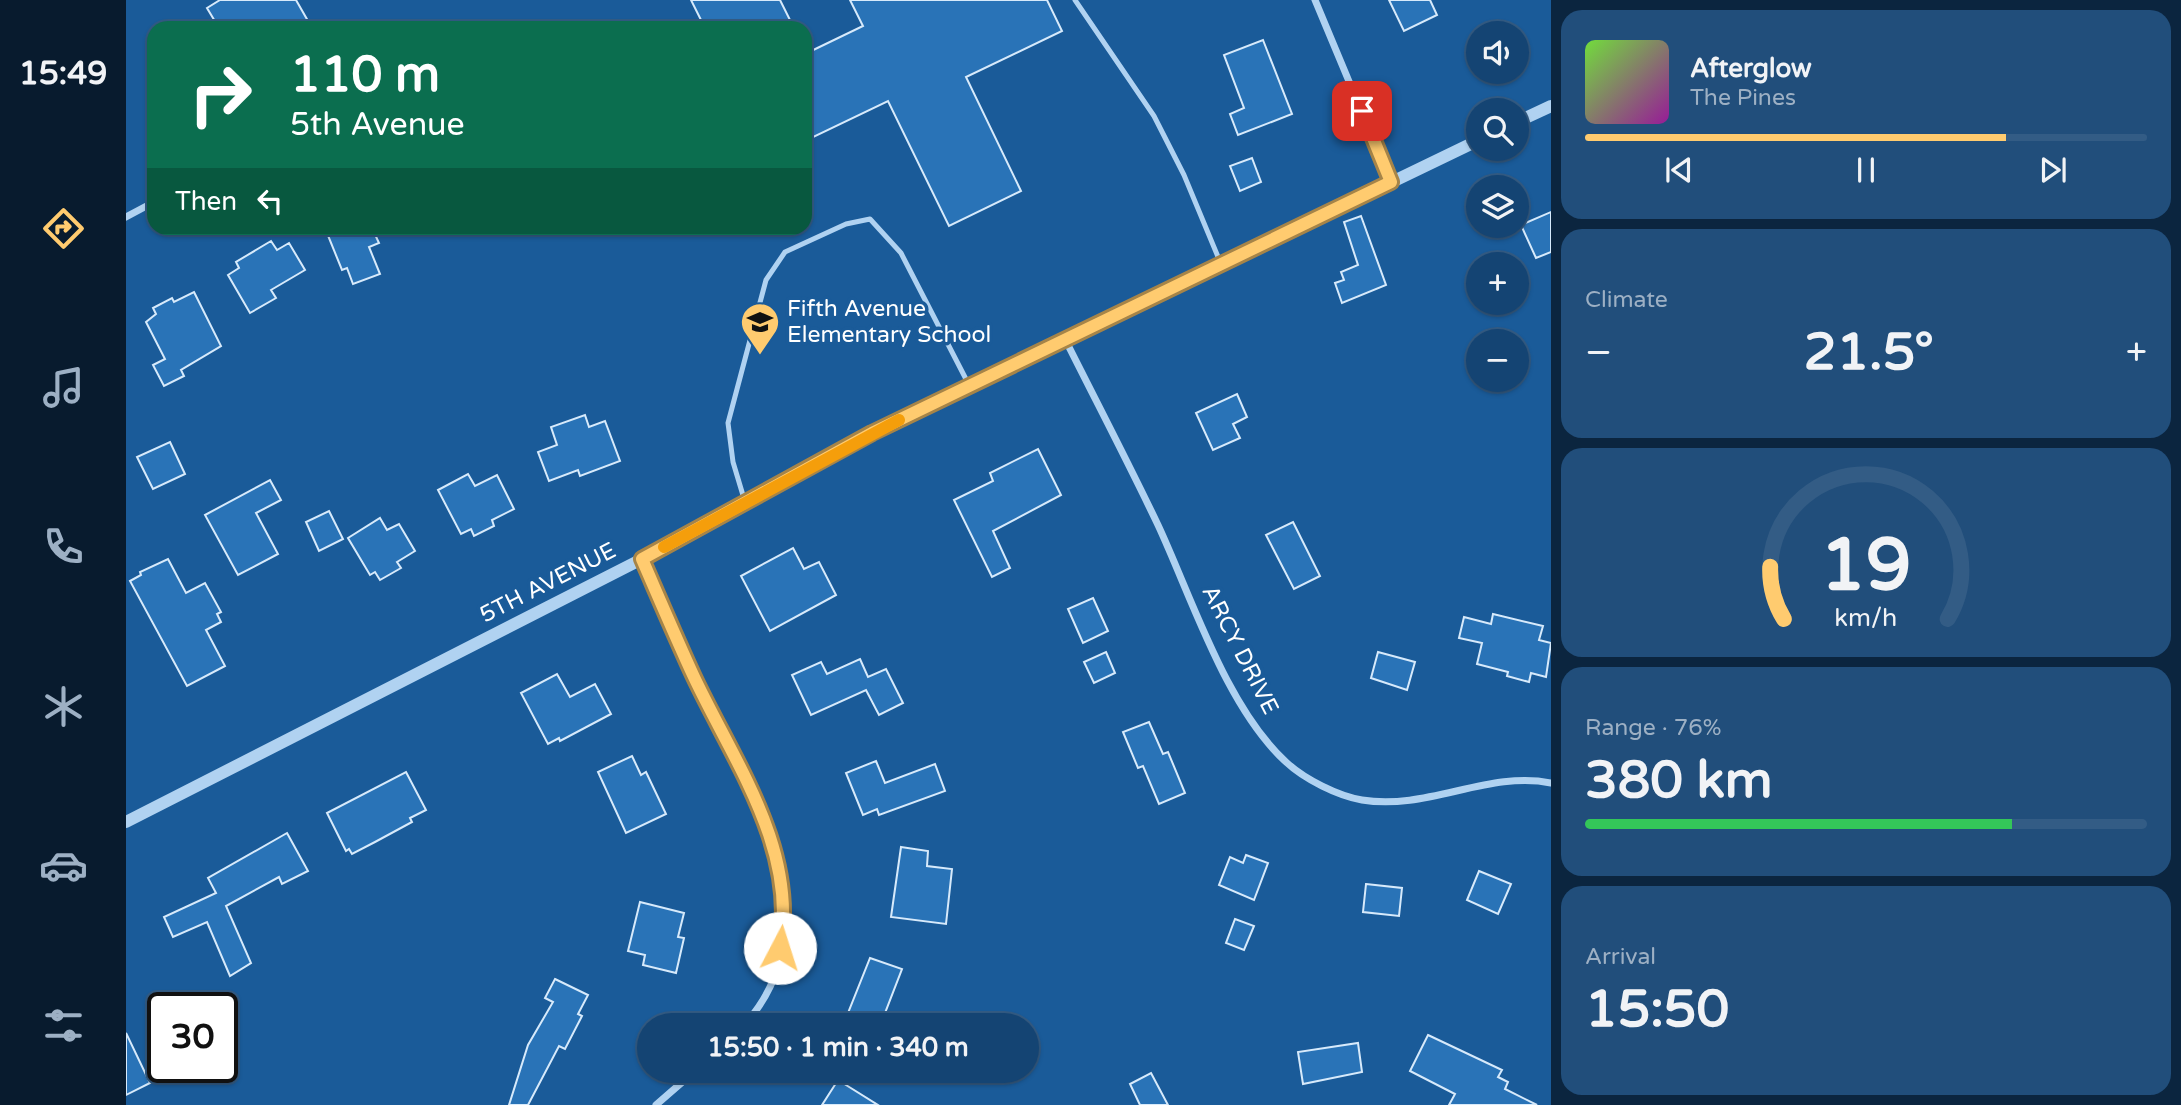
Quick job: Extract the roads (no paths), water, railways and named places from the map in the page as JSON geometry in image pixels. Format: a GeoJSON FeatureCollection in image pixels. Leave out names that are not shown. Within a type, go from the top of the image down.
{"type":"FeatureCollection","features":[{"type":"Feature","properties":{"kind":"street"},"geometry":{"type":"LineString","coordinates":[[1315,0],[1391,182]]}},
{"type":"Feature","properties":{"kind":"street"},"geometry":{"type":"LineString","coordinates":[[1529,116],[1551,106]]}},
{"type":"Feature","properties":{"kind":"street","name":"5TH AVENUE"},"geometry":{"type":"LineString","coordinates":[[126,822],[642,559],[872,433],[1466,146]]}},
{"type":"Feature","properties":{"kind":"street"},"geometry":{"type":"LineString","coordinates":[[126,217],[147,206]]}},
{"type":"Feature","properties":{"kind":"street","name":"ARCY DRIVE"},"geometry":{"type":"LineString","coordinates":[[1065,339],[1158,524],[1222,667],[1258,730],[1287,764],[1321,784],[1361,800],[1419,801],[1530,778],[1551,783]]}},
{"type":"Feature","properties":{"kind":"street"},"geometry":{"type":"LineString","coordinates":[[642,559],[695,677],[762,810],[778,865],[785,923],[776,972],[755,1013]]}},
{"type":"Feature","properties":{"kind":"street"},"geometry":{"type":"LineString","coordinates":[[656,1105],[681,1083]]}},
{"type":"Feature","properties":{"kind":"lane"},"geometry":{"type":"LineString","coordinates":[[1075,0],[1154,116],[1184,175],[1221,264]]}},
{"type":"Feature","properties":{"kind":"lane"},"geometry":{"type":"LineString","coordinates":[[745,502],[733,462],[728,424],[766,280],[785,252],[846,224],[870,219],[901,253],[969,385]]}},
{"type":"Feature","properties":{"kind":"place","name":"Fifth Avenue Elementary School"},"geometry":{"type":"Point","coordinates":[760,356]}}]}
